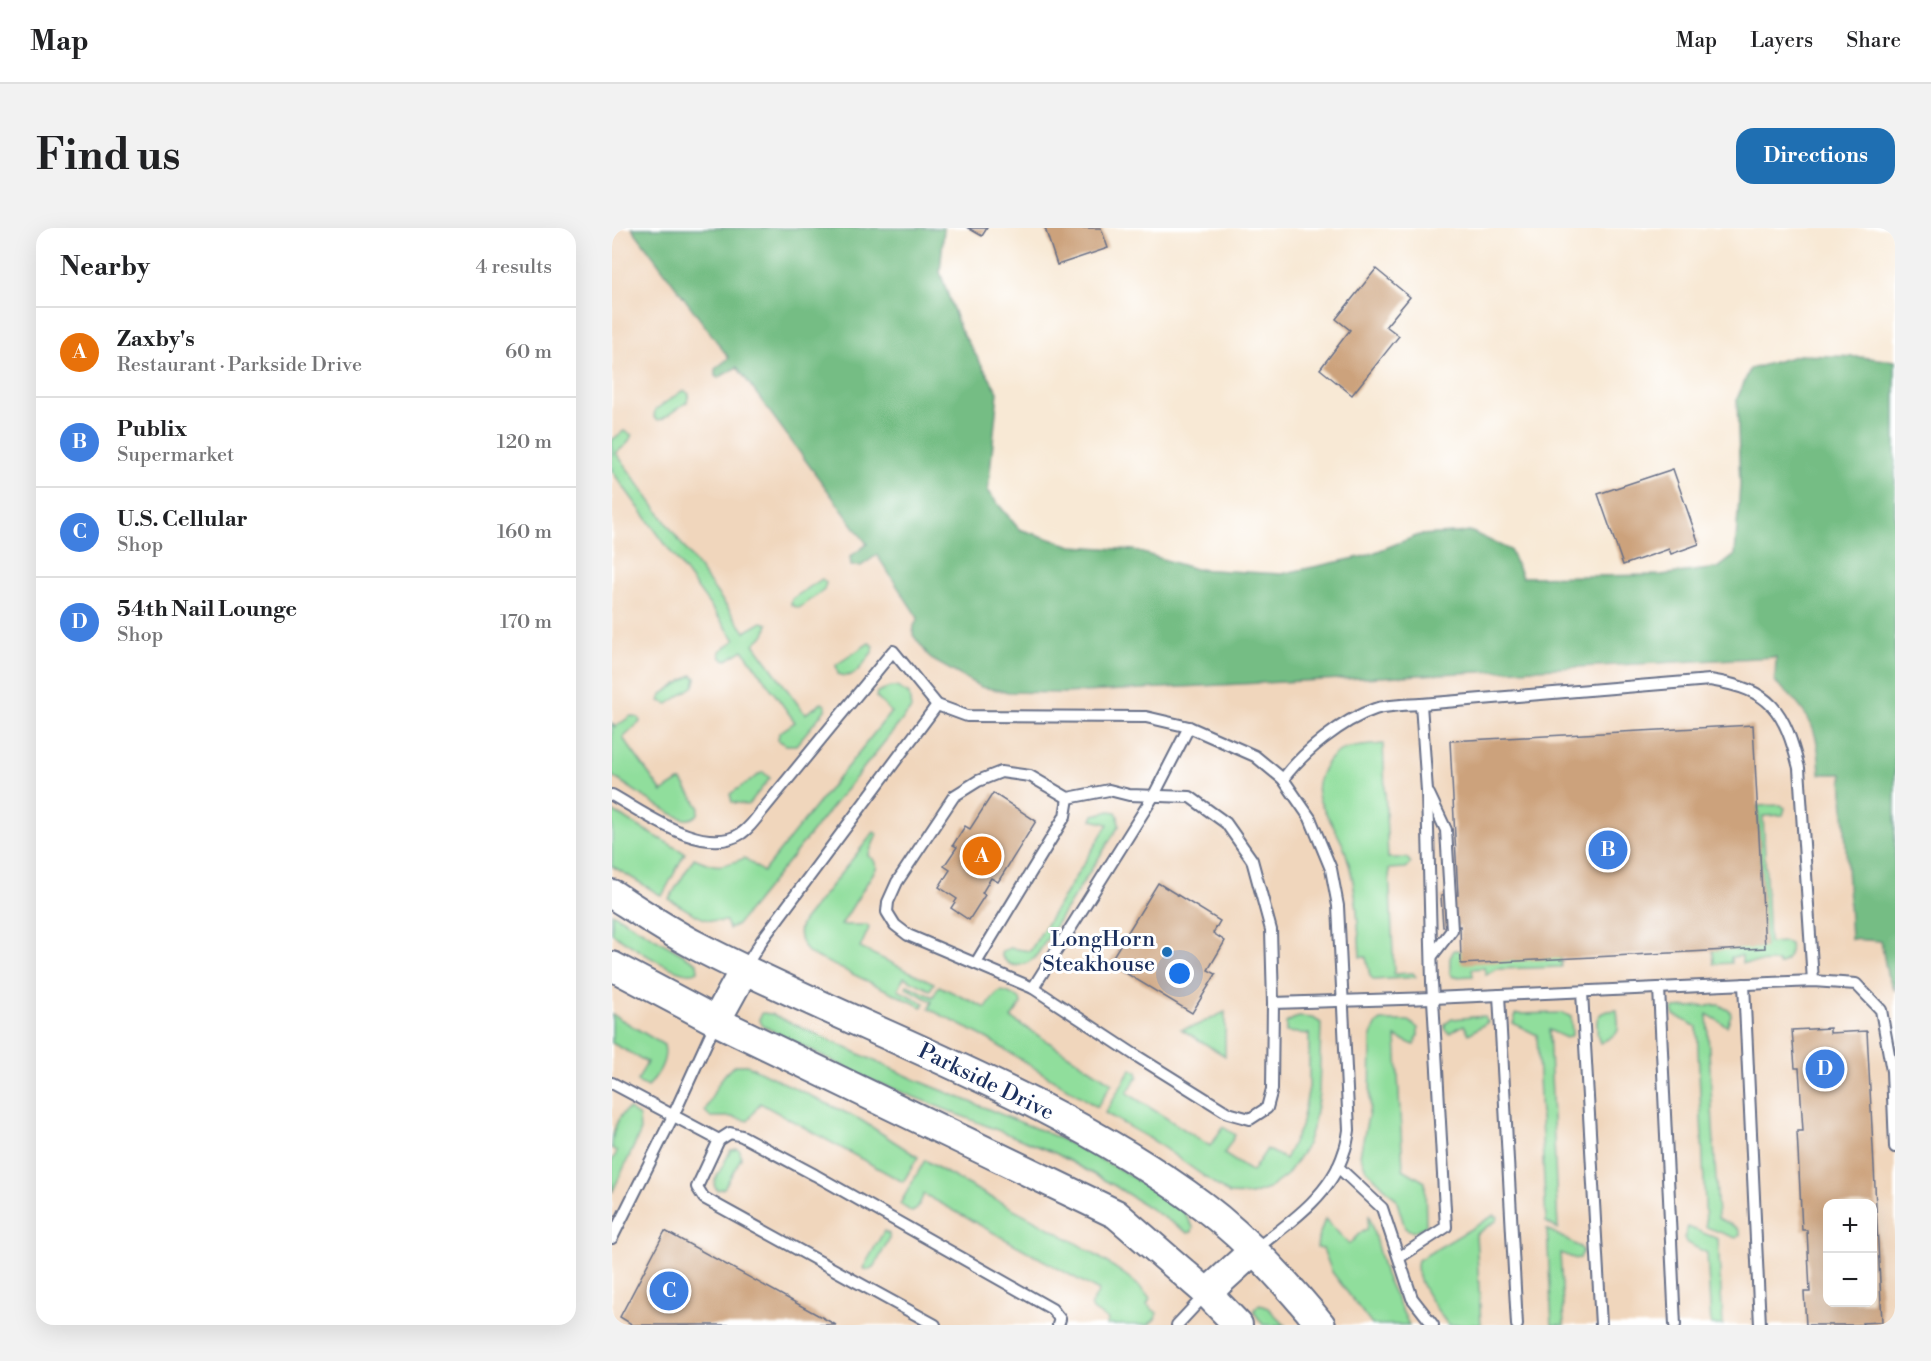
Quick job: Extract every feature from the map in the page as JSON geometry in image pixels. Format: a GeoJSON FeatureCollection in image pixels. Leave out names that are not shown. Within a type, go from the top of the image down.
{"type":"FeatureCollection","features":[{"type":"Feature","properties":{"kind":"street","name":"Parkside Drive"},"geometry":{"type":"LineString","coordinates":[[612,894],[694,945],[1035,1105],[1119,1149],[1204,1207],[1254,1250],[1294,1291],[1321,1325]]}},
{"type":"Feature","properties":{"kind":"street"},"geometry":{"type":"LineString","coordinates":[[612,966],[716,1021],[1116,1214],[1207,1293],[1238,1325]]}},
{"type":"Feature","properties":{"kind":"street"},"geometry":{"type":"LineString","coordinates":[[716,1021],[744,970]]}},
{"type":"Feature","properties":{"kind":"street"},"geometry":{"type":"LineString","coordinates":[[1207,1293],[1254,1250]]}},
{"type":"Feature","properties":{"kind":"lane"},"geometry":{"type":"LineString","coordinates":[[612,795],[681,833],[698,839],[722,841],[742,833],[762,812],[893,651],[938,705],[967,716],[1146,717],[1189,727],[1255,756],[1283,779],[1310,818],[1331,869],[1338,906],[1349,1130],[1344,1154],[1338,1167],[1316,1198],[1254,1250]]}},
{"type":"Feature","properties":{"kind":"lane"},"geometry":{"type":"LineString","coordinates":[[1283,779],[1296,762],[1335,730],[1375,709],[1710,680],[1737,684],[1765,697],[1782,716],[1799,768],[1813,981]]}},
{"type":"Feature","properties":{"kind":"lane"},"geometry":{"type":"LineString","coordinates":[[1400,1257],[1446,1227],[1433,998],[1427,791],[1421,704]]}},
{"type":"Feature","properties":{"kind":"lane"},"geometry":{"type":"LineString","coordinates":[[744,970],[762,940],[938,705]]}},
{"type":"Feature","properties":{"kind":"lane"},"geometry":{"type":"LineString","coordinates":[[1033,988],[1154,795],[1189,727]]}},
{"type":"Feature","properties":{"kind":"lane"},"geometry":{"type":"LineString","coordinates":[[1001,772],[1030,776],[1068,798],[1109,790],[1129,795],[1190,797],[1226,823],[1252,860],[1271,930],[1273,1003],[1272,1089],[1267,1108],[1251,1119],[1228,1113],[1135,1056],[1033,988],[908,935],[895,926],[887,912],[888,902],[897,882],[954,796],[978,781],[1001,772]]}},
{"type":"Feature","properties":{"kind":"lane"},"geometry":{"type":"LineString","coordinates":[[1427,791],[1446,830],[1452,930],[1432,956]]}},
{"type":"Feature","properties":{"kind":"lane"},"geometry":{"type":"LineString","coordinates":[[976,963],[1065,816],[1068,798]]}},
{"type":"Feature","properties":{"kind":"lane"},"geometry":{"type":"LineString","coordinates":[[1273,1003],[1343,1002],[1813,981],[1856,984],[1881,1010],[1892,1071],[1895,1147]]}},
{"type":"Feature","properties":{"kind":"lane"},"geometry":{"type":"LineString","coordinates":[[1744,984],[1760,1325]]}},
{"type":"Feature","properties":{"kind":"lane"},"geometry":{"type":"LineString","coordinates":[[1659,988],[1675,1325]]}},
{"type":"Feature","properties":{"kind":"lane"},"geometry":{"type":"LineString","coordinates":[[1582,992],[1601,1325]]}},
{"type":"Feature","properties":{"kind":"lane"},"geometry":{"type":"LineString","coordinates":[[1499,995],[1517,1325]]}},
{"type":"Feature","properties":{"kind":"lane"},"geometry":{"type":"LineString","coordinates":[[612,1238],[673,1116],[716,1021]]}},
{"type":"Feature","properties":{"kind":"lane"},"geometry":{"type":"LineString","coordinates":[[612,1083],[719,1140]]}},
{"type":"Feature","properties":{"kind":"lane"},"geometry":{"type":"LineString","coordinates":[[935,1325],[704,1198],[697,1187],[719,1140],[730,1133],[742,1136],[815,1175],[1052,1309],[1060,1319],[1058,1325]]}},
{"type":"Feature","properties":{"kind":"lane"},"geometry":{"type":"LineString","coordinates":[[1338,1167],[1382,1208],[1412,1298],[1433,1325]]}},
{"type":"Feature","properties":{"kind":"lane"},"geometry":{"type":"LineString","coordinates":[[1177,1325],[1207,1293]]}},
{"type":"Feature","properties":{"kind":"shaded area"},"geometry":{"type":"Polygon","coordinates":[[[612,228],[690,228],[1064,693],[1895,651],[1895,1325],[612,1325],[612,228]]]}},
{"type":"Feature","properties":{"kind":"green space"},"geometry":{"type":"Polygon","coordinates":[[[632,228],[944,228],[940,272],[960,329],[998,392],[988,492],[1019,529],[1072,546],[1133,550],[1195,569],[1281,574],[1365,556],[1419,535],[1472,532],[1510,550],[1522,577],[1661,575],[1718,568],[1735,555],[1740,485],[1737,399],[1750,369],[1799,355],[1860,357],[1895,361],[1895,991],[1887,974],[1881,941],[1851,939],[1842,774],[1820,774],[1817,744],[1809,719],[1794,699],[1775,682],[1776,657],[1064,693],[1009,692],[981,687],[931,659],[913,635],[918,618],[877,555],[861,566],[851,566],[850,557],[867,544],[737,367],[718,378],[715,376],[715,369],[729,358],[632,228]]]}},
{"type":"Feature","properties":{"kind":"green space"},"geometry":{"type":"Polygon","coordinates":[[[682,391],[689,394],[687,402],[662,419],[658,420],[654,417],[655,410],[682,391]]]}},
{"type":"Feature","properties":{"kind":"green space"},"geometry":{"type":"Polygon","coordinates":[[[624,431],[632,435],[627,444],[616,453],[745,632],[762,622],[768,624],[765,634],[754,644],[805,714],[822,703],[826,706],[796,745],[786,745],[778,740],[779,733],[795,722],[743,650],[727,660],[721,658],[720,651],[735,640],[612,471],[612,440],[624,431]]]}},
{"type":"Feature","properties":{"kind":"green space"},"geometry":{"type":"Polygon","coordinates":[[[822,579],[826,583],[824,590],[799,608],[791,605],[792,599],[822,579]]]}},
{"type":"Feature","properties":{"kind":"green space"},"geometry":{"type":"Polygon","coordinates":[[[869,643],[874,646],[873,651],[858,670],[850,675],[838,674],[836,665],[869,643]]]}},
{"type":"Feature","properties":{"kind":"green space"},"geometry":{"type":"Polygon","coordinates":[[[692,675],[696,678],[694,686],[668,704],[660,701],[662,694],[692,675]]]}},
{"type":"Feature","properties":{"kind":"green space"},"geometry":{"type":"Polygon","coordinates":[[[897,687],[909,694],[911,709],[737,925],[729,929],[726,921],[703,918],[669,899],[694,858],[720,866],[745,858],[763,872],[891,712],[876,697],[877,692],[897,687]]]}},
{"type":"Feature","properties":{"kind":"green space"},"geometry":{"type":"Polygon","coordinates":[[[631,716],[639,718],[640,722],[623,738],[662,792],[682,781],[699,807],[698,814],[694,817],[685,819],[669,812],[612,776],[612,723],[615,727],[631,716]]]}},
{"type":"Feature","properties":{"kind":"green space"},"geometry":{"type":"Polygon","coordinates":[[[1383,744],[1388,858],[1407,858],[1411,863],[1406,868],[1389,869],[1394,974],[1413,973],[1416,977],[1374,980],[1370,976],[1366,957],[1360,957],[1355,894],[1347,857],[1342,842],[1319,799],[1318,788],[1325,766],[1337,753],[1353,747],[1383,744]]]}},
{"type":"Feature","properties":{"kind":"green space"},"geometry":{"type":"Polygon","coordinates":[[[763,772],[770,778],[748,805],[732,802],[730,794],[763,772]]]}},
{"type":"Feature","properties":{"kind":"green space"},"geometry":{"type":"Polygon","coordinates":[[[1781,805],[1785,808],[1783,815],[1763,816],[1769,943],[1790,944],[1790,954],[1779,965],[1778,962],[1742,963],[1742,956],[1731,957],[1731,963],[1714,964],[1713,950],[1765,947],[1758,806],[1781,805]]]}},
{"type":"Feature","properties":{"kind":"green space"},"geometry":{"type":"Polygon","coordinates":[[[612,811],[685,853],[662,896],[612,866],[612,811]]]}},
{"type":"Feature","properties":{"kind":"green space"},"geometry":{"type":"Polygon","coordinates":[[[1110,811],[1116,812],[1119,826],[1035,958],[1016,966],[1008,963],[1001,955],[1002,951],[1010,948],[1030,951],[1108,824],[1092,820],[1094,815],[1110,811]]]}},
{"type":"Feature","properties":{"kind":"green space"},"geometry":{"type":"Polygon","coordinates":[[[874,832],[877,834],[868,856],[873,859],[877,867],[841,925],[867,925],[869,928],[860,948],[934,983],[930,990],[904,977],[898,990],[924,1003],[922,1007],[810,954],[800,939],[799,930],[803,921],[874,832]]]}},
{"type":"Feature","properties":{"kind":"green space"},"geometry":{"type":"Polygon","coordinates":[[[612,913],[697,963],[698,971],[680,972],[668,967],[612,933],[612,913]]]}},
{"type":"Feature","properties":{"kind":"green space"},"geometry":{"type":"Polygon","coordinates":[[[1454,950],[1561,958],[1561,967],[1496,969],[1486,975],[1484,968],[1472,969],[1473,976],[1453,977],[1450,973],[1450,958],[1454,950]]]}},
{"type":"Feature","properties":{"kind":"green space"},"geometry":{"type":"Polygon","coordinates":[[[907,985],[933,997],[939,986],[986,1008],[997,993],[1008,992],[1020,999],[1021,1004],[1011,1018],[1112,1083],[1097,1107],[988,1039],[929,1009],[932,1001],[906,988],[907,985]]]}},
{"type":"Feature","properties":{"kind":"green space"},"geometry":{"type":"Polygon","coordinates":[[[1719,1005],[1730,1011],[1731,1015],[1727,1026],[1707,1014],[1718,1218],[1736,1227],[1740,1235],[1736,1238],[1706,1227],[1697,1027],[1674,1015],[1672,1010],[1719,1005]]]}},
{"type":"Feature","properties":{"kind":"green space"},"geometry":{"type":"Polygon","coordinates":[[[1617,1010],[1618,1031],[1600,1043],[1597,1033],[1599,1015],[1617,1010]]]}},
{"type":"Feature","properties":{"kind":"green space"},"geometry":{"type":"Polygon","coordinates":[[[1225,1012],[1225,1056],[1181,1029],[1195,1026],[1225,1012]]]}},
{"type":"Feature","properties":{"kind":"green space"},"geometry":{"type":"Polygon","coordinates":[[[762,1013],[772,1014],[914,1079],[1057,1137],[1123,1171],[1183,1210],[1193,1227],[1192,1232],[1188,1233],[1115,1186],[1055,1153],[866,1078],[763,1026],[759,1019],[762,1013]]]}},
{"type":"Feature","properties":{"kind":"green space"},"geometry":{"type":"Polygon","coordinates":[[[1563,1013],[1571,1017],[1572,1035],[1566,1038],[1549,1030],[1558,1229],[1546,1222],[1537,1035],[1513,1023],[1516,1014],[1563,1013]]]}},
{"type":"Feature","properties":{"kind":"green space"},"geometry":{"type":"Polygon","coordinates":[[[612,1014],[664,1045],[663,1062],[648,1087],[637,1082],[647,1062],[612,1043],[612,1014]]]}},
{"type":"Feature","properties":{"kind":"green space"},"geometry":{"type":"Polygon","coordinates":[[[1484,1016],[1488,1022],[1469,1034],[1464,1025],[1449,1033],[1445,1029],[1445,1024],[1452,1019],[1484,1016]]]}},
{"type":"Feature","properties":{"kind":"green space"},"geometry":{"type":"Polygon","coordinates":[[[1299,1017],[1313,1018],[1321,1023],[1319,1093],[1314,1122],[1306,1147],[1287,1175],[1268,1189],[1251,1195],[1229,1194],[1154,1141],[1105,1113],[1131,1069],[1137,1072],[1138,1076],[1127,1093],[1210,1146],[1223,1127],[1235,1135],[1224,1154],[1252,1172],[1267,1149],[1285,1159],[1301,1127],[1309,1087],[1309,1034],[1286,1032],[1286,1023],[1299,1017]]]}},
{"type":"Feature","properties":{"kind":"green space"},"geometry":{"type":"Polygon","coordinates":[[[1381,1021],[1409,1021],[1418,1028],[1418,1036],[1414,1045],[1396,1037],[1403,1169],[1425,1182],[1426,1226],[1413,1232],[1405,1228],[1396,1199],[1366,1169],[1360,1155],[1370,1107],[1371,1036],[1376,1025],[1381,1021]]]}},
{"type":"Feature","properties":{"kind":"green space"},"geometry":{"type":"Polygon","coordinates":[[[736,1065],[747,1065],[861,1120],[918,1157],[903,1182],[760,1103],[748,1121],[732,1117],[710,1117],[705,1111],[714,1092],[721,1079],[736,1065]]]}},
{"type":"Feature","properties":{"kind":"green space"},"geometry":{"type":"Polygon","coordinates":[[[629,1109],[639,1116],[640,1133],[612,1193],[612,1161],[617,1152],[612,1148],[614,1132],[621,1116],[629,1109]]]}},
{"type":"Feature","properties":{"kind":"green space"},"geometry":{"type":"Polygon","coordinates":[[[738,1149],[741,1158],[724,1188],[717,1190],[714,1185],[715,1180],[731,1150],[738,1149]]]}},
{"type":"Feature","properties":{"kind":"green space"},"geometry":{"type":"Polygon","coordinates":[[[925,1160],[1057,1232],[1120,1272],[1150,1299],[1147,1305],[1157,1313],[1155,1319],[1148,1325],[1106,1325],[1108,1320],[1093,1310],[1091,1305],[1099,1291],[924,1194],[917,1209],[912,1212],[900,1204],[925,1160]]]}},
{"type":"Feature","properties":{"kind":"green space"},"geometry":{"type":"Polygon","coordinates":[[[1369,1215],[1385,1275],[1409,1325],[1372,1325],[1332,1272],[1323,1249],[1317,1248],[1325,1219],[1349,1244],[1360,1233],[1367,1230],[1369,1215]]]}},
{"type":"Feature","properties":{"kind":"green space"},"geometry":{"type":"Polygon","coordinates":[[[1494,1215],[1498,1217],[1496,1221],[1476,1234],[1481,1325],[1448,1325],[1422,1285],[1417,1268],[1418,1260],[1494,1215]]]}},
{"type":"Feature","properties":{"kind":"green space"},"geometry":{"type":"Polygon","coordinates":[[[1688,1227],[1718,1239],[1723,1325],[1711,1325],[1707,1253],[1687,1243],[1684,1238],[1688,1227]]]}},
{"type":"Feature","properties":{"kind":"green space"},"geometry":{"type":"Polygon","coordinates":[[[1547,1229],[1580,1247],[1583,1251],[1580,1258],[1576,1259],[1560,1253],[1564,1325],[1552,1325],[1547,1229]]]}},
{"type":"Feature","properties":{"kind":"green space"},"geometry":{"type":"Polygon","coordinates":[[[884,1231],[889,1234],[889,1239],[875,1266],[868,1270],[863,1268],[884,1231]]]}},
{"type":"Feature","properties":{"kind":"green space"},"geometry":{"type":"Polygon","coordinates":[[[1260,1304],[1268,1308],[1285,1325],[1263,1325],[1254,1312],[1260,1304]]]}},
{"type":"Feature","properties":{"kind":"building"},"geometry":{"type":"Polygon","coordinates":[[[968,228],[987,228],[982,236],[968,228]]]}},
{"type":"Feature","properties":{"kind":"building"},"geometry":{"type":"Polygon","coordinates":[[[1045,228],[1101,228],[1108,248],[1057,265],[1045,228]]]}},
{"type":"Feature","properties":{"kind":"building"},"geometry":{"type":"Polygon","coordinates":[[[1376,269],[1410,297],[1386,326],[1399,336],[1352,395],[1320,369],[1350,330],[1336,319],[1376,269]]]}},
{"type":"Feature","properties":{"kind":"building"},"geometry":{"type":"Polygon","coordinates":[[[1673,469],[1699,544],[1671,554],[1669,549],[1623,565],[1598,494],[1673,469]]]}},
{"type":"Feature","properties":{"kind":"building"},"geometry":{"type":"Polygon","coordinates":[[[1753,725],[1765,948],[1461,964],[1460,926],[1443,927],[1441,896],[1458,895],[1450,741],[1753,725]]]}},
{"type":"Feature","properties":{"kind":"building"},"geometry":{"type":"Polygon","coordinates":[[[993,793],[1036,821],[998,882],[991,878],[982,893],[985,895],[969,920],[951,908],[957,899],[939,887],[950,870],[944,866],[957,847],[953,845],[965,826],[970,829],[993,793]]]}},
{"type":"Feature","properties":{"kind":"building","name":"LongHorn Steakhouse"},"geometry":{"type":"Polygon","coordinates":[[[1158,883],[1220,921],[1213,933],[1225,941],[1208,970],[1216,974],[1192,1013],[1109,963],[1158,883]]]}},
{"type":"Feature","properties":{"kind":"building"},"geometry":{"type":"Polygon","coordinates":[[[1830,1028],[1830,1033],[1867,1031],[1876,1199],[1823,1199],[1823,1307],[1877,1307],[1877,1225],[1882,1322],[1862,1323],[1863,1325],[1806,1325],[1804,1292],[1810,1292],[1807,1230],[1802,1230],[1797,1131],[1803,1131],[1799,1068],[1795,1068],[1792,1030],[1830,1028]]]}},
{"type":"Feature","properties":{"kind":"building"},"geometry":{"type":"Polygon","coordinates":[[[665,1231],[836,1325],[633,1325],[620,1317],[665,1231]]]}},
{"type":"Feature","properties":{"kind":"place","name":"Publix"},"geometry":{"type":"Point","coordinates":[1608,850]}},
{"type":"Feature","properties":{"kind":"place","name":"Zaxby's"},"geometry":{"type":"Point","coordinates":[982,856]}},
{"type":"Feature","properties":{"kind":"place","name":"LongHorn Steakhouse"},"geometry":{"type":"Point","coordinates":[1167,952]}},
{"type":"Feature","properties":{"kind":"place","name":"54th Nail Lounge"},"geometry":{"type":"Point","coordinates":[1825,1069]}},
{"type":"Feature","properties":{"kind":"place","name":"U.S. Cellular"},"geometry":{"type":"Point","coordinates":[669,1291]}}]}
